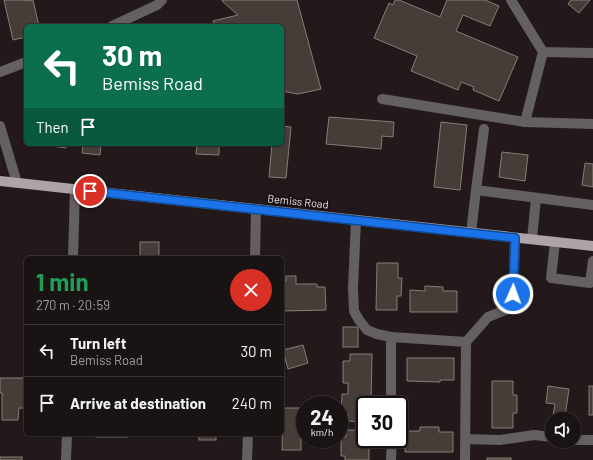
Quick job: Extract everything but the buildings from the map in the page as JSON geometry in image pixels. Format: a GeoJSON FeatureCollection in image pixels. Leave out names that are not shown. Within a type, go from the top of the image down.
{"type":"FeatureCollection","features":[{"type":"Feature","properties":{"kind":"main road","name":"Bemiss Road"},"geometry":{"type":"LineString","coordinates":[[0,181],[593,246]]}},
{"type":"Feature","properties":{"kind":"street"},"geometry":{"type":"LineString","coordinates":[[116,24],[157,5],[162,0]]}},
{"type":"Feature","properties":{"kind":"street"},"geometry":{"type":"LineString","coordinates":[[511,0],[543,52],[525,122]]}},
{"type":"Feature","properties":{"kind":"street"},"geometry":{"type":"LineString","coordinates":[[543,52],[593,53]]}},
{"type":"Feature","properties":{"kind":"street"},"geometry":{"type":"LineString","coordinates":[[0,72],[24,63]]}},
{"type":"Feature","properties":{"kind":"street"},"geometry":{"type":"LineString","coordinates":[[382,99],[525,122],[593,124]]}},
{"type":"Feature","properties":{"kind":"street"},"geometry":{"type":"LineString","coordinates":[[0,126],[17,183]]}},
{"type":"Feature","properties":{"kind":"street"},"geometry":{"type":"LineString","coordinates":[[471,233],[484,129]]}},
{"type":"Feature","properties":{"kind":"street"},"geometry":{"type":"LineString","coordinates":[[72,256],[75,189]]}},
{"type":"Feature","properties":{"kind":"street"},"geometry":{"type":"LineString","coordinates":[[476,190],[593,205]]}},
{"type":"Feature","properties":{"kind":"street"},"geometry":{"type":"LineString","coordinates":[[532,239],[536,198]]}},
{"type":"Feature","properties":{"kind":"street"},"geometry":{"type":"LineString","coordinates":[[254,256],[256,209]]}},
{"type":"Feature","properties":{"kind":"street"},"geometry":{"type":"LineString","coordinates":[[356,220],[353,288],[354,310],[358,320],[367,330],[391,337],[466,342]]}},
{"type":"Feature","properties":{"kind":"street"},"geometry":{"type":"LineString","coordinates":[[465,460],[466,342],[488,317],[513,307],[515,238]]}},
{"type":"Feature","properties":{"kind":"street"},"geometry":{"type":"LineString","coordinates":[[555,242],[551,278],[590,283],[593,261]]}},
{"type":"Feature","properties":{"kind":"street"},"geometry":{"type":"LineString","coordinates":[[391,337],[391,396]]}},
{"type":"Feature","properties":{"kind":"street"},"geometry":{"type":"LineString","coordinates":[[466,438],[500,440],[534,435],[545,436]]}},
{"type":"Feature","properties":{"kind":"street"},"geometry":{"type":"LineString","coordinates":[[66,460],[67,436]]}},
{"type":"Feature","properties":{"kind":"street"},"geometry":{"type":"LineString","coordinates":[[247,460],[248,436]]}},
{"type":"Feature","properties":{"kind":"street"},"geometry":{"type":"LineString","coordinates":[[581,440],[593,440]]}},
{"type":"Feature","properties":{"kind":"street"},"geometry":{"type":"LineString","coordinates":[[391,460],[392,448]]}},
{"type":"Feature","properties":{"kind":"route"},"geometry":{"type":"LineString","coordinates":[[90,191],[515,238],[513,294]]}}]}
